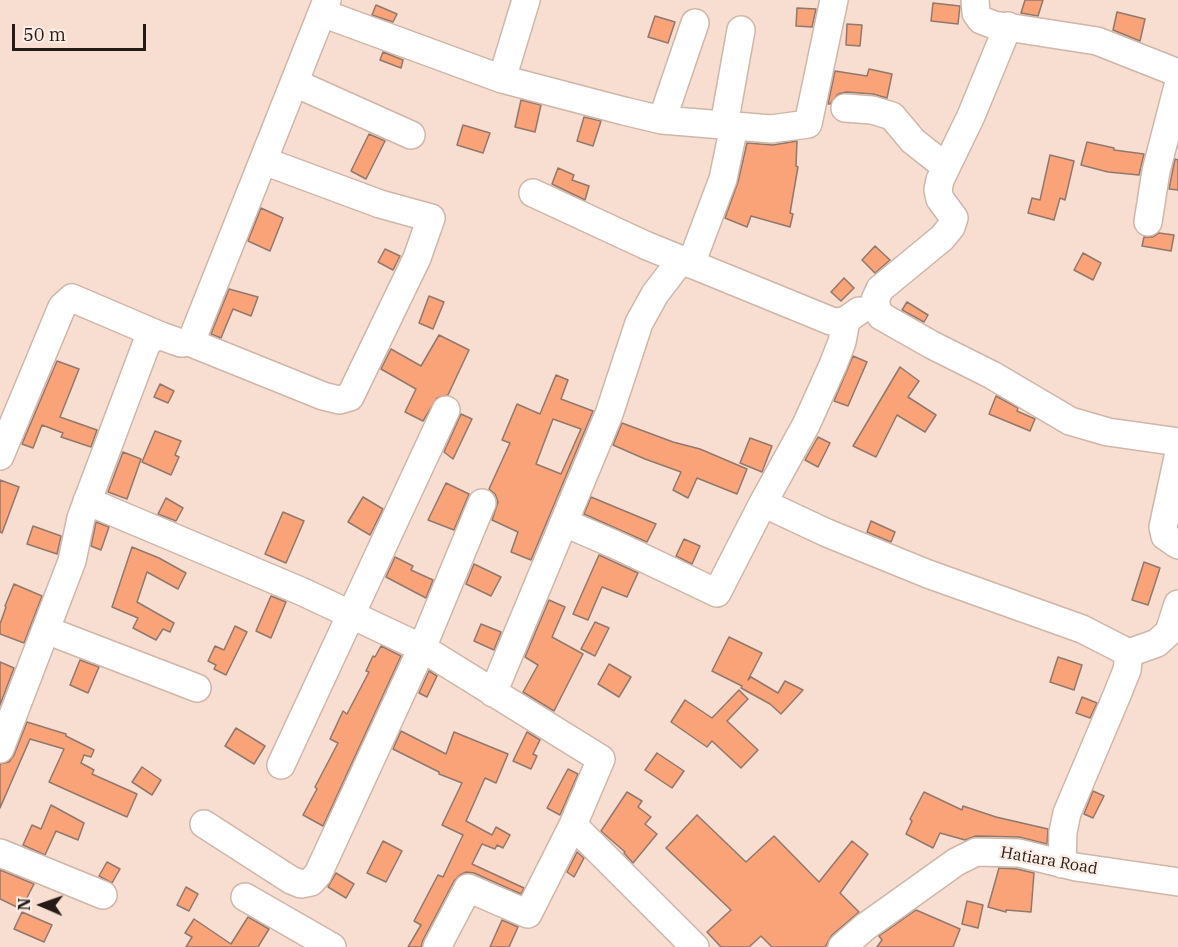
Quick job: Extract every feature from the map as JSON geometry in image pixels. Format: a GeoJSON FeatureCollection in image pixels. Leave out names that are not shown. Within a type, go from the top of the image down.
{"type":"FeatureCollection","features":[{"type":"Feature","properties":{"kind":"street"},"geometry":{"type":"LineString","coordinates":[[502,79],[526,0]]}},
{"type":"Feature","properties":{"kind":"street"},"geometry":{"type":"LineString","coordinates":[[189,342],[264,161],[324,7],[502,79],[662,120],[771,129],[808,124],[834,0]]}},
{"type":"Feature","properties":{"kind":"street"},"geometry":{"type":"LineString","coordinates":[[975,0],[976,13],[981,20],[1097,41],[1178,73]]}},
{"type":"Feature","properties":{"kind":"street"},"geometry":{"type":"LineString","coordinates":[[662,120],[695,23]]}},
{"type":"Feature","properties":{"kind":"street"},"geometry":{"type":"LineString","coordinates":[[1008,26],[938,190],[940,199],[954,218],[951,227],[942,238],[880,289],[875,300],[876,309],[881,316],[992,375],[1070,421],[1108,432],[1178,442]]}},
{"type":"Feature","properties":{"kind":"street"},"geometry":{"type":"LineString","coordinates":[[493,693],[609,414],[639,323],[655,294],[686,262],[723,178],[741,30]]}},
{"type":"Feature","properties":{"kind":"street"},"geometry":{"type":"LineString","coordinates":[[295,83],[411,135]]}},
{"type":"Feature","properties":{"kind":"street"},"geometry":{"type":"LineString","coordinates":[[1148,222],[1156,171],[1178,86]]}},
{"type":"Feature","properties":{"kind":"street"},"geometry":{"type":"LineString","coordinates":[[845,108],[872,110],[892,116],[913,141],[946,167]]}},
{"type":"Feature","properties":{"kind":"street"},"geometry":{"type":"LineString","coordinates":[[0,456],[62,307],[72,298],[161,336],[181,343],[189,342],[323,396],[339,400],[350,397],[417,258],[431,218],[380,204],[264,161]]}},
{"type":"Feature","properties":{"kind":"street"},"geometry":{"type":"LineString","coordinates":[[533,193],[686,262],[831,321],[846,320],[875,300]]}},
{"type":"Feature","properties":{"kind":"street"},"geometry":{"type":"LineString","coordinates":[[565,523],[717,593],[806,425],[842,342],[846,320]]}},
{"type":"Feature","properties":{"kind":"street"},"geometry":{"type":"LineString","coordinates":[[0,749],[72,561],[81,518],[146,345],[152,338],[161,336]]}},
{"type":"Feature","properties":{"kind":"street"},"geometry":{"type":"LineString","coordinates":[[281,765],[446,410]]}},
{"type":"Feature","properties":{"kind":"street"},"geometry":{"type":"LineString","coordinates":[[1178,457],[1163,527],[1165,536],[1178,545]]}},
{"type":"Feature","properties":{"kind":"street"},"geometry":{"type":"LineString","coordinates":[[87,501],[303,592],[422,648],[601,759],[573,825],[528,914],[468,888],[437,947]]}},
{"type":"Feature","properties":{"kind":"street"},"geometry":{"type":"LineString","coordinates":[[204,824],[291,880],[301,884],[311,882],[318,873],[422,648],[482,503]]}},
{"type":"Feature","properties":{"kind":"street"},"geometry":{"type":"LineString","coordinates":[[763,503],[827,533],[928,574],[1082,629],[1129,653],[1157,643],[1169,632],[1178,604]]}},
{"type":"Feature","properties":{"kind":"street"},"geometry":{"type":"LineString","coordinates":[[46,630],[197,688]]}},
{"type":"Feature","properties":{"kind":"street"},"geometry":{"type":"LineString","coordinates":[[1062,864],[1063,832],[1067,813],[1127,670],[1129,653]]}},
{"type":"Feature","properties":{"kind":"street"},"geometry":{"type":"LineString","coordinates":[[573,825],[695,947]]}},
{"type":"Feature","properties":{"kind":"street"},"geometry":{"type":"LineString","coordinates":[[0,852],[103,895]]}},
{"type":"Feature","properties":{"kind":"street","name":"Hatiara Road"},"geometry":{"type":"LineString","coordinates":[[842,947],[865,927],[956,862],[976,852],[1019,853],[1062,864],[1178,882]]}},
{"type":"Feature","properties":{"kind":"street"},"geometry":{"type":"LineString","coordinates":[[245,897],[332,947]]}},
{"type":"Feature","properties":{"kind":"building"},"geometry":{"type":"Polygon","coordinates":[[[1025,0],[1043,0],[1038,16],[1021,13],[1025,0]]]}},
{"type":"Feature","properties":{"kind":"building"},"geometry":{"type":"Polygon","coordinates":[[[933,3],[960,6],[958,24],[931,21],[933,3]]]}},
{"type":"Feature","properties":{"kind":"building"},"geometry":{"type":"Polygon","coordinates":[[[376,5],[397,14],[393,22],[372,15],[376,5]]]}},
{"type":"Feature","properties":{"kind":"building"},"geometry":{"type":"Polygon","coordinates":[[[797,8],[816,9],[812,27],[796,26],[797,8]]]}},
{"type":"Feature","properties":{"kind":"building"},"geometry":{"type":"Polygon","coordinates":[[[1117,12],[1145,19],[1140,41],[1113,30],[1117,12]]]}},
{"type":"Feature","properties":{"kind":"building"},"geometry":{"type":"Polygon","coordinates":[[[655,16],[675,22],[668,43],[648,37],[655,16]]]}},
{"type":"Feature","properties":{"kind":"building"},"geometry":{"type":"Polygon","coordinates":[[[847,24],[862,25],[860,46],[846,45],[847,24]]]}},
{"type":"Feature","properties":{"kind":"building"},"geometry":{"type":"Polygon","coordinates":[[[383,52],[403,60],[401,68],[380,60],[383,52]]]}},
{"type":"Feature","properties":{"kind":"building"},"geometry":{"type":"Polygon","coordinates":[[[869,69],[892,74],[887,98],[873,94],[846,92],[838,94],[828,104],[835,71],[867,76],[869,69]]]}},
{"type":"Feature","properties":{"kind":"building"},"geometry":{"type":"Polygon","coordinates":[[[521,100],[541,105],[535,132],[515,127],[521,100]]]}},
{"type":"Feature","properties":{"kind":"building"},"geometry":{"type":"Polygon","coordinates":[[[584,117],[601,121],[593,146],[577,141],[584,117]]]}},
{"type":"Feature","properties":{"kind":"building"},"geometry":{"type":"Polygon","coordinates":[[[463,125],[490,133],[483,153],[457,145],[463,125]]]}},
{"type":"Feature","properties":{"kind":"building"},"geometry":{"type":"Polygon","coordinates":[[[369,134],[385,141],[366,179],[351,171],[369,134]]]}},
{"type":"Feature","properties":{"kind":"building"},"geometry":{"type":"Polygon","coordinates":[[[797,141],[796,166],[798,167],[790,213],[793,214],[790,227],[751,216],[747,227],[725,218],[738,182],[747,143],[773,145],[797,141]]]}},
{"type":"Feature","properties":{"kind":"building"},"geometry":{"type":"Polygon","coordinates":[[[1087,142],[1114,148],[1114,150],[1144,154],[1139,175],[1108,172],[1081,165],[1087,142]]]}},
{"type":"Feature","properties":{"kind":"building"},"geometry":{"type":"Polygon","coordinates":[[[1050,155],[1074,161],[1065,200],[1060,198],[1054,220],[1028,213],[1032,198],[1040,200],[1050,155]]]}},
{"type":"Feature","properties":{"kind":"building"},"geometry":{"type":"Polygon","coordinates":[[[1175,159],[1178,160],[1178,190],[1169,189],[1175,159]]]}},
{"type":"Feature","properties":{"kind":"building"},"geometry":{"type":"Polygon","coordinates":[[[558,168],[574,175],[572,180],[589,186],[585,200],[552,184],[558,168]]]}},
{"type":"Feature","properties":{"kind":"building"},"geometry":{"type":"Polygon","coordinates":[[[261,208],[283,218],[270,251],[248,241],[261,208]]]}},
{"type":"Feature","properties":{"kind":"building"},"geometry":{"type":"Polygon","coordinates":[[[1159,233],[1174,235],[1171,251],[1142,246],[1144,237],[1153,237],[1159,233]]]}},
{"type":"Feature","properties":{"kind":"building"},"geometry":{"type":"Polygon","coordinates":[[[875,246],[890,260],[875,273],[862,260],[875,246]]]}},
{"type":"Feature","properties":{"kind":"building"},"geometry":{"type":"Polygon","coordinates":[[[385,249],[400,256],[393,270],[378,262],[385,249]]]}},
{"type":"Feature","properties":{"kind":"building"},"geometry":{"type":"Polygon","coordinates":[[[1083,253],[1101,263],[1093,280],[1074,270],[1083,253]]]}},
{"type":"Feature","properties":{"kind":"building"},"geometry":{"type":"Polygon","coordinates":[[[844,278],[854,288],[841,301],[831,292],[844,278]]]}},
{"type":"Feature","properties":{"kind":"building"},"geometry":{"type":"Polygon","coordinates":[[[229,289],[258,297],[251,316],[233,309],[221,338],[211,334],[229,289]]]}},
{"type":"Feature","properties":{"kind":"building"},"geometry":{"type":"Polygon","coordinates":[[[429,296],[444,302],[433,329],[419,323],[429,296]]]}},
{"type":"Feature","properties":{"kind":"building"},"geometry":{"type":"Polygon","coordinates":[[[907,302],[928,315],[924,322],[902,310],[907,302]]]}},
{"type":"Feature","properties":{"kind":"building"},"geometry":{"type":"Polygon","coordinates":[[[439,335],[469,350],[448,395],[437,398],[423,421],[405,412],[416,389],[381,369],[391,349],[421,366],[439,335]]]}},
{"type":"Feature","properties":{"kind":"building"},"geometry":{"type":"Polygon","coordinates":[[[853,356],[867,362],[848,406],[834,401],[853,356]]]}},
{"type":"Feature","properties":{"kind":"building"},"geometry":{"type":"Polygon","coordinates":[[[57,361],[79,369],[60,417],[97,430],[91,447],[61,437],[63,433],[42,425],[33,448],[22,444],[57,361]]]}},
{"type":"Feature","properties":{"kind":"building"},"geometry":{"type":"Polygon","coordinates":[[[900,367],[919,381],[908,397],[936,415],[925,432],[897,415],[876,457],[853,446],[900,367]]]}},
{"type":"Feature","properties":{"kind":"building"},"geometry":{"type":"Polygon","coordinates":[[[556,375],[568,380],[561,399],[593,411],[531,560],[511,552],[518,532],[492,520],[498,502],[495,494],[489,489],[510,443],[502,440],[517,404],[540,414],[556,375]],[[553,419],[536,464],[561,474],[581,429],[553,419]]]}},
{"type":"Feature","properties":{"kind":"building"},"geometry":{"type":"Polygon","coordinates":[[[160,384],[174,391],[168,403],[154,397],[160,384]]]}},
{"type":"Feature","properties":{"kind":"building"},"geometry":{"type":"Polygon","coordinates":[[[996,396],[1018,408],[1017,411],[1035,419],[1030,431],[989,414],[996,396]]]}},
{"type":"Feature","properties":{"kind":"building"},"geometry":{"type":"Polygon","coordinates":[[[461,414],[472,419],[453,459],[444,452],[461,414]]]}},
{"type":"Feature","properties":{"kind":"building"},"geometry":{"type":"Polygon","coordinates":[[[622,423],[673,442],[700,449],[747,469],[737,494],[697,478],[688,498],[673,490],[681,472],[613,445],[622,423]]]}},
{"type":"Feature","properties":{"kind":"building"},"geometry":{"type":"Polygon","coordinates":[[[155,431],[181,441],[175,455],[179,457],[171,475],[142,462],[155,431]]]}},
{"type":"Feature","properties":{"kind":"building"},"geometry":{"type":"Polygon","coordinates":[[[818,437],[830,443],[818,467],[805,460],[818,437]]]}},
{"type":"Feature","properties":{"kind":"building"},"geometry":{"type":"Polygon","coordinates":[[[750,438],[772,446],[762,472],[740,463],[750,438]]]}},
{"type":"Feature","properties":{"kind":"building"},"geometry":{"type":"Polygon","coordinates":[[[123,452],[141,459],[127,499],[108,492],[123,452]]]}},
{"type":"Feature","properties":{"kind":"building"},"geometry":{"type":"Polygon","coordinates":[[[0,480],[19,487],[2,533],[0,532],[0,480]]]}},
{"type":"Feature","properties":{"kind":"building"},"geometry":{"type":"Polygon","coordinates":[[[446,483],[469,494],[454,530],[428,520],[446,483]]]}},
{"type":"Feature","properties":{"kind":"building"},"geometry":{"type":"Polygon","coordinates":[[[363,497],[383,509],[370,535],[348,522],[363,497]]]}},
{"type":"Feature","properties":{"kind":"building"},"geometry":{"type":"Polygon","coordinates":[[[591,497],[656,524],[647,542],[584,514],[591,497]]]}},
{"type":"Feature","properties":{"kind":"building"},"geometry":{"type":"Polygon","coordinates":[[[166,498],[183,508],[176,521],[158,514],[166,498]]]}},
{"type":"Feature","properties":{"kind":"building"},"geometry":{"type":"Polygon","coordinates":[[[283,512],[304,521],[286,563],[265,554],[283,512]]]}},
{"type":"Feature","properties":{"kind":"building"},"geometry":{"type":"Polygon","coordinates":[[[871,521],[895,532],[891,542],[867,532],[871,521]]]}},
{"type":"Feature","properties":{"kind":"building"},"geometry":{"type":"Polygon","coordinates":[[[96,522],[109,527],[101,550],[91,546],[96,522]]]}},
{"type":"Feature","properties":{"kind":"building"},"geometry":{"type":"Polygon","coordinates":[[[33,526],[61,536],[57,554],[27,544],[33,526]]]}},
{"type":"Feature","properties":{"kind":"building"},"geometry":{"type":"Polygon","coordinates":[[[684,539],[700,546],[692,564],[676,556],[684,539]]]}},
{"type":"Feature","properties":{"kind":"building"},"geometry":{"type":"Polygon","coordinates":[[[132,547],[159,558],[186,573],[178,589],[147,572],[137,602],[174,623],[170,632],[163,629],[156,640],[133,628],[138,618],[112,607],[132,547]]]}},
{"type":"Feature","properties":{"kind":"building"},"geometry":{"type":"Polygon","coordinates":[[[599,555],[638,573],[627,597],[602,587],[588,620],[573,614],[599,555]]]}},
{"type":"Feature","properties":{"kind":"building"},"geometry":{"type":"Polygon","coordinates":[[[395,557],[413,566],[411,570],[433,580],[426,598],[386,577],[395,557]]]}},
{"type":"Feature","properties":{"kind":"building"},"geometry":{"type":"Polygon","coordinates":[[[1144,562],[1160,568],[1148,605],[1132,600],[1144,562]]]}},
{"type":"Feature","properties":{"kind":"building"},"geometry":{"type":"Polygon","coordinates":[[[474,564],[501,577],[491,596],[466,584],[474,564]]]}},
{"type":"Feature","properties":{"kind":"building"},"geometry":{"type":"Polygon","coordinates":[[[14,584],[42,596],[24,643],[0,634],[5,606],[14,584]]]}},
{"type":"Feature","properties":{"kind":"building"},"geometry":{"type":"Polygon","coordinates":[[[271,596],[286,602],[271,638],[256,631],[271,596]]]}},
{"type":"Feature","properties":{"kind":"building"},"geometry":{"type":"Polygon","coordinates":[[[549,600],[565,607],[552,637],[583,654],[554,711],[523,692],[538,665],[525,657],[549,600]]]}},
{"type":"Feature","properties":{"kind":"building"},"geometry":{"type":"Polygon","coordinates":[[[595,622],[609,628],[595,656],[581,649],[595,622]]]}},
{"type":"Feature","properties":{"kind":"building"},"geometry":{"type":"Polygon","coordinates":[[[481,624],[501,632],[494,650],[474,641],[481,624]]]}},
{"type":"Feature","properties":{"kind":"building"},"geometry":{"type":"Polygon","coordinates":[[[235,626],[247,632],[226,675],[214,669],[216,665],[208,661],[215,646],[224,650],[235,626]]]}},
{"type":"Feature","properties":{"kind":"building"},"geometry":{"type":"Polygon","coordinates":[[[729,637],[762,653],[748,680],[751,677],[778,693],[785,681],[803,690],[781,714],[770,704],[741,688],[742,686],[712,671],[729,637]]]}},
{"type":"Feature","properties":{"kind":"building"},"geometry":{"type":"Polygon","coordinates":[[[381,646],[401,656],[323,826],[303,815],[338,743],[330,739],[343,711],[347,714],[369,672],[366,671],[373,656],[375,657],[381,646]]]}},
{"type":"Feature","properties":{"kind":"building"},"geometry":{"type":"Polygon","coordinates":[[[1058,657],[1082,665],[1074,690],[1050,682],[1058,657]]]}},
{"type":"Feature","properties":{"kind":"building"},"geometry":{"type":"Polygon","coordinates":[[[80,660],[99,667],[88,693],[70,685],[80,660]]]}},
{"type":"Feature","properties":{"kind":"building"},"geometry":{"type":"Polygon","coordinates":[[[0,662],[14,668],[0,705],[0,662]]]}},
{"type":"Feature","properties":{"kind":"building"},"geometry":{"type":"Polygon","coordinates":[[[609,664],[631,677],[619,697],[598,684],[609,664]]]}},
{"type":"Feature","properties":{"kind":"building"},"geometry":{"type":"Polygon","coordinates":[[[429,671],[437,676],[427,697],[419,693],[429,671]]]}},
{"type":"Feature","properties":{"kind":"building"},"geometry":{"type":"Polygon","coordinates":[[[739,690],[748,699],[727,721],[758,750],[741,768],[712,741],[707,747],[671,722],[685,700],[712,718],[739,690]]]}},
{"type":"Feature","properties":{"kind":"building"},"geometry":{"type":"Polygon","coordinates":[[[1082,697],[1097,703],[1090,718],[1076,713],[1082,697]]]}},
{"type":"Feature","properties":{"kind":"building"},"geometry":{"type":"Polygon","coordinates":[[[27,722],[66,734],[94,750],[91,757],[84,755],[81,763],[94,770],[92,774],[137,794],[127,817],[49,782],[64,749],[30,739],[0,808],[0,764],[9,762],[14,755],[27,722]]]}},
{"type":"Feature","properties":{"kind":"building"},"geometry":{"type":"Polygon","coordinates":[[[236,728],[265,746],[254,764],[225,746],[236,728]]]}},
{"type":"Feature","properties":{"kind":"building"},"geometry":{"type":"Polygon","coordinates":[[[401,731],[446,754],[454,732],[508,754],[496,783],[485,778],[466,821],[492,835],[496,827],[510,835],[503,848],[497,845],[495,849],[482,844],[472,864],[524,888],[521,894],[474,873],[466,872],[460,875],[454,881],[421,947],[408,947],[421,925],[414,921],[438,875],[443,877],[463,835],[442,825],[462,783],[439,774],[393,749],[401,731]]]}},
{"type":"Feature","properties":{"kind":"building"},"geometry":{"type":"Polygon","coordinates":[[[527,732],[540,740],[533,754],[537,756],[531,769],[513,761],[527,732]]]}},
{"type":"Feature","properties":{"kind":"building"},"geometry":{"type":"Polygon","coordinates":[[[657,753],[684,771],[672,788],[645,770],[657,753]]]}},
{"type":"Feature","properties":{"kind":"building"},"geometry":{"type":"Polygon","coordinates":[[[142,767],[161,780],[152,795],[132,782],[142,767]]]}},
{"type":"Feature","properties":{"kind":"building"},"geometry":{"type":"Polygon","coordinates":[[[568,769],[578,774],[560,815],[547,808],[568,769]]]}},
{"type":"Feature","properties":{"kind":"building"},"geometry":{"type":"Polygon","coordinates":[[[1093,791],[1104,796],[1093,818],[1084,814],[1093,791]]]}},
{"type":"Feature","properties":{"kind":"building"},"geometry":{"type":"Polygon","coordinates":[[[627,792],[642,801],[638,807],[651,817],[645,824],[657,834],[633,863],[625,852],[601,831],[627,792]]]}},
{"type":"Feature","properties":{"kind":"building"},"geometry":{"type":"Polygon","coordinates":[[[924,792],[962,810],[963,806],[996,817],[1048,829],[1047,844],[1019,837],[976,836],[965,840],[940,833],[933,848],[906,834],[912,821],[910,819],[924,792]]]}},
{"type":"Feature","properties":{"kind":"building"},"geometry":{"type":"Polygon","coordinates":[[[51,805],[84,823],[78,840],[56,831],[45,855],[23,845],[32,825],[41,829],[51,805]]]}},
{"type":"Feature","properties":{"kind":"building"},"geometry":{"type":"Polygon","coordinates":[[[697,815],[746,862],[774,836],[819,882],[852,841],[868,854],[840,893],[859,912],[832,935],[825,947],[772,947],[761,936],[749,947],[721,947],[707,932],[731,910],[666,848],[697,815]]]}},
{"type":"Feature","properties":{"kind":"building"},"geometry":{"type":"Polygon","coordinates":[[[383,841],[402,851],[386,882],[367,873],[383,841]]]}},
{"type":"Feature","properties":{"kind":"building"},"geometry":{"type":"Polygon","coordinates":[[[577,852],[584,858],[574,877],[567,872],[577,852]]]}},
{"type":"Feature","properties":{"kind":"building"},"geometry":{"type":"Polygon","coordinates":[[[107,862],[120,869],[112,883],[99,876],[107,862]]]}},
{"type":"Feature","properties":{"kind":"building"},"geometry":{"type":"Polygon","coordinates":[[[999,868],[1034,873],[1031,912],[1006,910],[1006,912],[988,907],[999,868]]]}},
{"type":"Feature","properties":{"kind":"building"},"geometry":{"type":"Polygon","coordinates":[[[0,870],[34,884],[21,909],[0,899],[0,870]]]}},
{"type":"Feature","properties":{"kind":"building"},"geometry":{"type":"Polygon","coordinates":[[[336,873],[354,884],[346,898],[328,887],[336,873]]]}},
{"type":"Feature","properties":{"kind":"building"},"geometry":{"type":"Polygon","coordinates":[[[186,887],[198,894],[189,911],[177,905],[186,887]]]}},
{"type":"Feature","properties":{"kind":"building"},"geometry":{"type":"Polygon","coordinates":[[[967,901],[983,905],[978,928],[962,924],[967,901]]]}},
{"type":"Feature","properties":{"kind":"building"},"geometry":{"type":"Polygon","coordinates":[[[916,910],[960,929],[953,947],[877,947],[882,940],[879,936],[916,910]]]}},
{"type":"Feature","properties":{"kind":"building"},"geometry":{"type":"Polygon","coordinates":[[[22,912],[52,925],[44,942],[14,929],[22,912]]]}},
{"type":"Feature","properties":{"kind":"building"},"geometry":{"type":"Polygon","coordinates":[[[248,917],[269,929],[258,947],[186,947],[192,937],[185,933],[194,919],[231,944],[248,917]]]}},
{"type":"Feature","properties":{"kind":"building"},"geometry":{"type":"Polygon","coordinates":[[[502,920],[518,927],[509,947],[490,947],[502,920]]]}}]}
